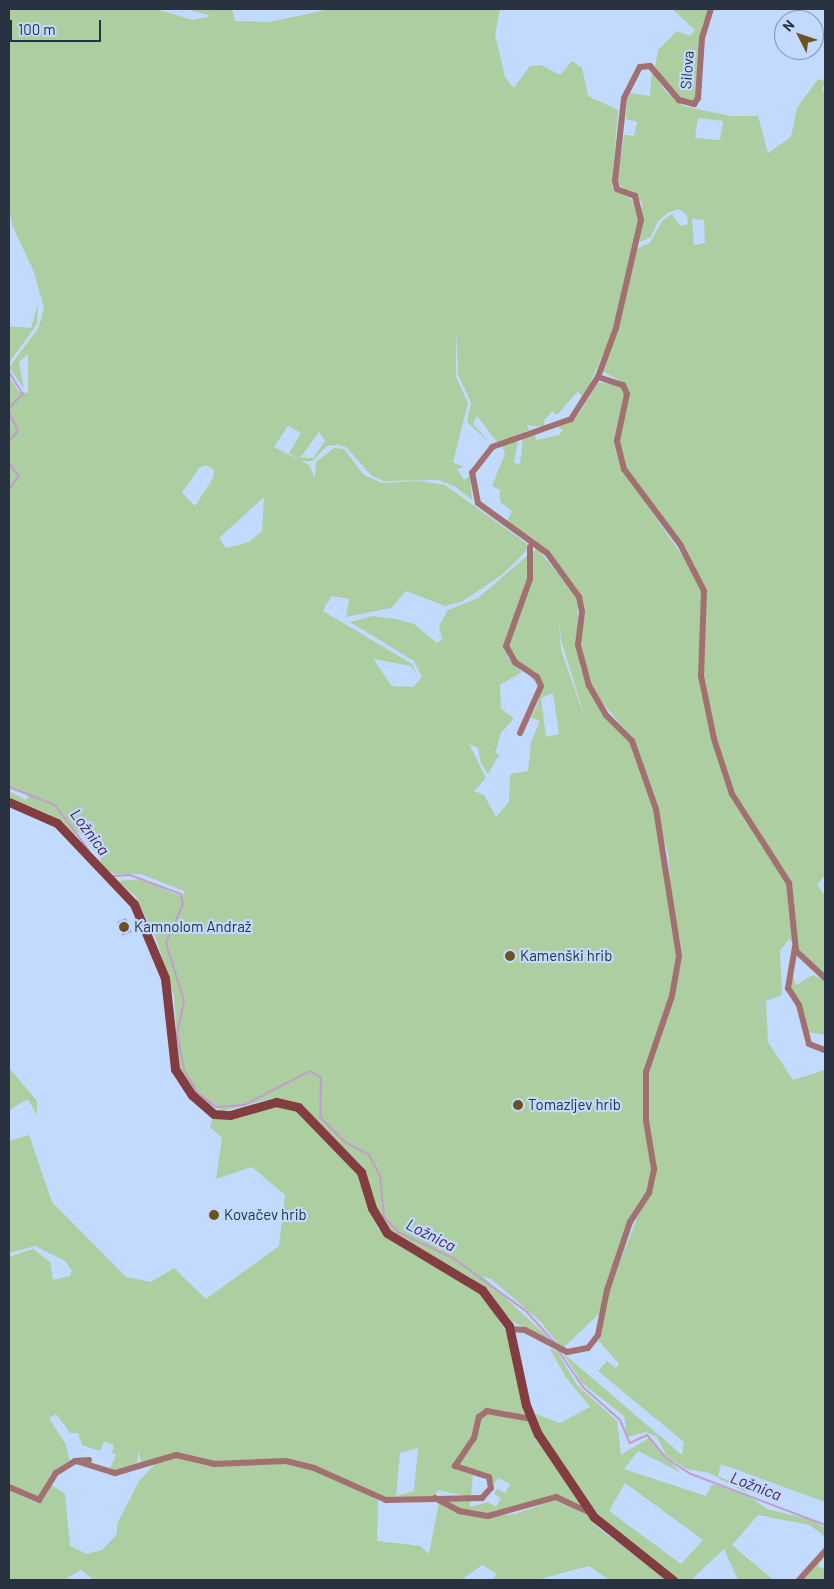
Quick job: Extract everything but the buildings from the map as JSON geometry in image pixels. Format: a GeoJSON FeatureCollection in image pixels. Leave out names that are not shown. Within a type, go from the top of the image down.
{"type":"FeatureCollection","features":[{"type":"Feature","properties":{"kind":"street","name":"Silova"},"geometry":{"type":"LineString","coordinates":[[598,377],[616,328],[641,220],[634,196],[617,189],[615,181],[624,98],[640,67],[650,66],[679,100],[694,104],[698,98],[702,38],[711,9]]}},
{"type":"Feature","properties":{"kind":"street"},"geometry":{"type":"LineString","coordinates":[[510,1329],[525,1330],[558,1350],[588,1348],[598,1335],[607,1290],[630,1222],[649,1193],[654,1149],[646,1120],[646,1072],[672,996],[679,956],[656,809],[632,741],[606,715],[589,686],[578,645],[579,597],[547,553],[478,503],[472,482],[472,473],[492,447],[571,419],[598,377],[623,384],[627,394],[617,441],[624,469],[680,544],[704,591],[701,676],[714,739],[732,794],[790,883],[796,946],[788,988],[799,1005],[808,1044],[825,1050]]}},
{"type":"Feature","properties":{"kind":"street"},"geometry":{"type":"LineString","coordinates":[[520,733],[541,686],[537,677],[515,662],[506,646],[530,580],[530,548]]}},
{"type":"Feature","properties":{"kind":"street"},"geometry":{"type":"LineString","coordinates":[[9,802],[57,823],[134,904],[165,978],[175,1069],[192,1096],[214,1114],[230,1115],[276,1102],[298,1107],[361,1172],[372,1208],[386,1233],[482,1290],[510,1329],[531,1419],[592,1514]]}},
{"type":"Feature","properties":{"kind":"street"},"geometry":{"type":"LineString","coordinates":[[796,946],[804,962],[825,978]]}},
{"type":"Feature","properties":{"kind":"street"},"geometry":{"type":"LineString","coordinates":[[76,1461],[115,1473],[176,1455],[214,1464],[286,1461],[314,1468],[374,1498],[475,1498],[489,1493],[489,1477],[455,1466],[474,1438],[483,1412],[531,1419]]}},
{"type":"Feature","properties":{"kind":"street"},"geometry":{"type":"LineString","coordinates":[[9,1487],[39,1500],[56,1473],[76,1461],[89,1460]]}},
{"type":"Feature","properties":{"kind":"street"},"geometry":{"type":"LineString","coordinates":[[434,1498],[459,1511],[488,1516],[556,1498],[592,1514],[673,1580]]}},
{"type":"Feature","properties":{"kind":"street"},"geometry":{"type":"LineString","coordinates":[[799,1580],[825,1551]]}},
{"type":"Feature","properties":{"kind":"green space"},"geometry":{"type":"Polygon","coordinates":[[[9,9],[156,9],[193,20],[211,16],[187,9],[232,9],[235,21],[270,22],[330,9],[500,9],[495,35],[505,77],[514,88],[530,66],[541,65],[560,75],[572,61],[582,68],[588,96],[618,110],[612,187],[632,200],[640,219],[613,332],[583,399],[578,391],[557,415],[552,411],[543,422],[546,427],[527,425],[529,430],[498,443],[477,416],[473,424],[490,443],[467,422],[471,402],[458,375],[456,327],[456,377],[468,403],[453,462],[464,467],[457,469],[464,480],[470,476],[472,500],[456,487],[439,480],[384,481],[372,476],[346,447],[339,445],[327,446],[312,461],[301,461],[309,465],[315,478],[316,462],[334,448],[344,449],[364,475],[382,483],[420,481],[445,485],[527,544],[526,551],[503,574],[463,601],[445,606],[406,591],[391,608],[346,617],[349,599],[331,596],[323,611],[412,664],[417,675],[411,666],[373,659],[392,686],[413,687],[422,677],[414,661],[350,622],[373,616],[396,619],[414,624],[437,643],[442,639],[439,626],[448,610],[478,598],[527,556],[528,578],[504,644],[508,658],[522,672],[500,685],[501,709],[514,718],[501,733],[495,753],[499,755],[488,774],[481,764],[478,748],[469,744],[486,778],[474,791],[484,795],[496,817],[509,802],[510,774],[528,771],[531,742],[540,721],[531,718],[539,701],[539,687],[507,648],[528,591],[531,554],[537,548],[577,597],[580,668],[598,707],[630,740],[656,816],[676,955],[670,994],[644,1072],[643,1112],[652,1169],[646,1194],[633,1214],[599,1314],[562,1349],[540,1321],[491,1279],[482,1276],[553,1342],[513,1322],[473,1279],[390,1231],[377,1212],[363,1167],[300,1104],[273,1098],[223,1111],[197,1099],[179,1070],[174,996],[157,941],[136,897],[118,881],[140,879],[183,897],[184,891],[141,874],[114,874],[103,867],[99,855],[79,832],[72,836],[49,814],[9,799],[9,791],[26,800],[29,796],[9,788],[9,376],[19,392],[28,393],[28,354],[19,362],[24,389],[9,367],[38,329],[44,309],[34,272],[12,225],[9,206],[9,9]],[[288,426],[274,447],[300,461],[289,453],[301,433],[288,426]],[[319,432],[300,458],[313,458],[325,441],[319,432]],[[206,465],[199,468],[182,493],[195,506],[213,478],[214,470],[206,465]],[[264,497],[219,538],[226,548],[249,542],[262,531],[264,497]],[[558,610],[561,650],[587,724],[561,640],[558,610]],[[553,693],[541,698],[546,737],[559,734],[553,693]]]}},
{"type":"Feature","properties":{"kind":"green space"},"geometry":{"type":"Polygon","coordinates":[[[672,9],[709,9],[702,25],[696,97],[690,103],[667,87],[655,67],[658,50],[677,31],[690,36],[695,30],[672,9]]]}},
{"type":"Feature","properties":{"kind":"green space"},"geometry":{"type":"Polygon","coordinates":[[[652,71],[666,92],[683,106],[730,116],[758,116],[768,153],[791,137],[797,108],[818,79],[825,81],[822,90],[825,92],[825,875],[817,885],[825,895],[825,977],[789,939],[780,951],[782,995],[766,1001],[768,1042],[793,1080],[825,1070],[825,1502],[721,1464],[718,1476],[749,1490],[745,1492],[709,1473],[687,1469],[667,1457],[657,1437],[646,1432],[627,1437],[624,1416],[582,1383],[563,1353],[682,1455],[684,1442],[598,1371],[607,1361],[616,1368],[619,1364],[599,1341],[608,1292],[656,1170],[647,1119],[649,1072],[677,976],[668,853],[636,743],[592,690],[580,653],[581,596],[549,553],[507,521],[512,511],[500,502],[500,490],[492,486],[505,454],[502,445],[518,440],[514,463],[520,464],[523,438],[535,433],[536,440],[559,435],[563,430],[558,427],[579,414],[598,383],[620,384],[625,397],[615,438],[625,474],[691,568],[681,542],[629,477],[618,445],[627,400],[624,383],[602,371],[636,249],[650,243],[662,221],[672,214],[680,226],[688,224],[687,215],[679,209],[669,212],[658,221],[651,237],[640,242],[642,202],[617,183],[624,135],[634,136],[637,122],[626,119],[627,100],[630,93],[650,96],[652,71]],[[698,118],[695,138],[720,140],[723,121],[698,118]],[[692,219],[694,245],[705,243],[704,220],[692,219]]]}},
{"type":"Feature","properties":{"kind":"green space"},"geometry":{"type":"Polygon","coordinates":[[[38,304],[37,324],[9,363],[9,326],[31,328],[38,304]]]}},
{"type":"Feature","properties":{"kind":"green space"},"geometry":{"type":"Polygon","coordinates":[[[790,969],[796,985],[813,975],[825,981],[825,1035],[803,1031],[801,1013],[791,993],[790,969]]]}},
{"type":"Feature","properties":{"kind":"green space"},"geometry":{"type":"Polygon","coordinates":[[[9,1068],[37,1101],[37,1115],[28,1099],[9,1110],[9,1068]]]}},
{"type":"Feature","properties":{"kind":"green space"},"geometry":{"type":"Polygon","coordinates":[[[275,1104],[295,1109],[359,1174],[378,1229],[484,1296],[509,1337],[526,1417],[485,1409],[478,1413],[474,1435],[454,1469],[473,1475],[471,1497],[438,1490],[435,1496],[391,1500],[372,1496],[378,1500],[377,1541],[420,1546],[429,1554],[439,1502],[486,1517],[515,1514],[557,1499],[590,1517],[598,1528],[668,1580],[609,1580],[589,1566],[536,1580],[491,1580],[497,1574],[482,1565],[461,1580],[94,1580],[81,1570],[64,1580],[9,1580],[9,1490],[37,1503],[51,1485],[65,1494],[70,1546],[87,1554],[102,1550],[117,1534],[117,1524],[139,1481],[158,1461],[141,1462],[138,1450],[137,1463],[109,1471],[116,1455],[112,1453],[114,1445],[104,1441],[100,1451],[82,1445],[78,1433],[70,1433],[56,1414],[49,1418],[65,1443],[70,1461],[51,1474],[38,1497],[9,1485],[9,1257],[33,1249],[50,1262],[53,1280],[70,1276],[72,1271],[65,1261],[35,1246],[9,1253],[9,1141],[29,1135],[52,1202],[126,1277],[151,1282],[174,1268],[206,1299],[279,1246],[285,1195],[252,1167],[216,1179],[222,1138],[210,1127],[213,1117],[275,1104]],[[418,1448],[400,1453],[396,1496],[414,1491],[418,1448]]]}},
{"type":"Feature","properties":{"kind":"green space"},"geometry":{"type":"Polygon","coordinates":[[[550,1349],[557,1351],[577,1385],[617,1421],[621,1455],[649,1438],[680,1472],[638,1451],[624,1469],[706,1496],[712,1485],[717,1485],[750,1497],[767,1509],[812,1520],[825,1528],[825,1537],[810,1525],[758,1515],[732,1545],[773,1580],[738,1580],[724,1549],[691,1580],[678,1580],[601,1518],[541,1432],[533,1413],[560,1423],[590,1407],[565,1376],[550,1349]],[[625,1483],[609,1511],[681,1564],[703,1540],[625,1483]]]}},
{"type":"Feature","properties":{"kind":"green space"},"geometry":{"type":"Polygon","coordinates":[[[488,1411],[529,1422],[584,1510],[562,1498],[489,1515],[459,1510],[441,1500],[470,1500],[470,1507],[488,1502],[496,1507],[501,1498],[494,1494],[497,1489],[505,1493],[510,1484],[498,1478],[494,1484],[492,1478],[457,1466],[475,1440],[479,1419],[488,1411]]]}},
{"type":"Feature","properties":{"kind":"green space"},"geometry":{"type":"Polygon","coordinates":[[[825,1555],[818,1566],[825,1570],[825,1580],[801,1580],[825,1555]]]}},
{"type":"Feature","properties":{"kind":"waterway","name":"Ložnica"},"geometry":{"type":"LineString","coordinates":[[9,372],[23,394],[9,408]]}},
{"type":"Feature","properties":{"kind":"waterway","name":"Ložnica"},"geometry":{"type":"LineString","coordinates":[[9,412],[18,431],[9,441]]}},
{"type":"Feature","properties":{"kind":"waterway","name":"Ložnica"},"geometry":{"type":"LineString","coordinates":[[9,464],[19,476],[9,489]]}},
{"type":"Feature","properties":{"kind":"waterway","name":"Ložnica"},"geometry":{"type":"LineString","coordinates":[[9,787],[55,805],[88,849]]}},
{"type":"Feature","properties":{"kind":"waterway","name":"Ložnica"},"geometry":{"type":"LineString","coordinates":[[113,876],[130,875],[181,894],[183,904],[166,943],[184,1001],[177,1033],[184,1070],[198,1093],[216,1107],[244,1105],[310,1071],[321,1078],[320,1117],[345,1142],[369,1155],[380,1176],[384,1217],[398,1232],[453,1258],[526,1311],[555,1343]]}},
{"type":"Feature","properties":{"kind":"waterway","name":"Ložnica"},"geometry":{"type":"LineString","coordinates":[[558,1350],[583,1387],[620,1420],[630,1443],[647,1435],[666,1458],[691,1474],[825,1525]]}},
{"type":"Feature","properties":{"kind":"place","name":"Kamnolom Andraž"},"geometry":{"type":"Point","coordinates":[124,927]}},
{"type":"Feature","properties":{"kind":"place","name":"Kamenški hrib"},"geometry":{"type":"Point","coordinates":[510,956]}},
{"type":"Feature","properties":{"kind":"place","name":"Tomazljev hrib"},"geometry":{"type":"Point","coordinates":[518,1105]}},
{"type":"Feature","properties":{"kind":"place","name":"Kovačev hrib"},"geometry":{"type":"Point","coordinates":[214,1215]}}]}
